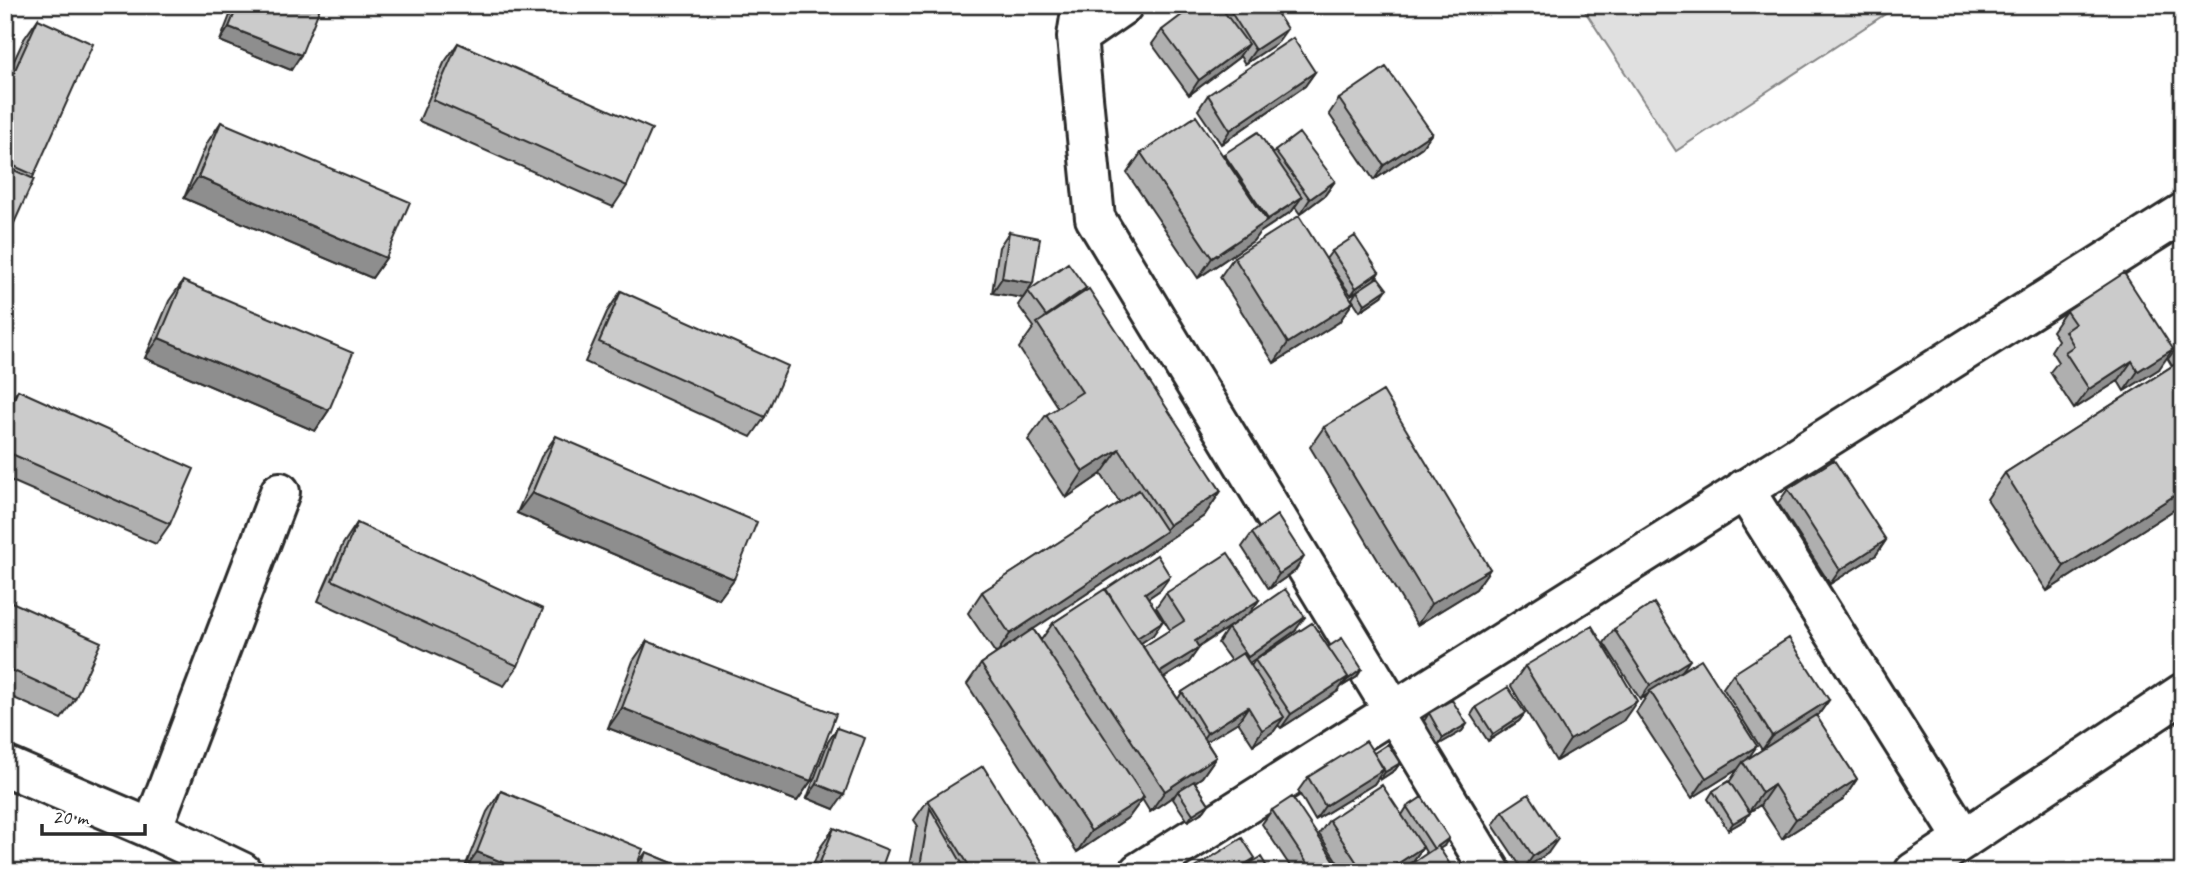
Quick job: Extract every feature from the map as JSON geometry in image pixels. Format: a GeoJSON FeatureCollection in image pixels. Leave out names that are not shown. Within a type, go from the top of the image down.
{"type":"FeatureCollection","features":[{"type":"Feature","properties":{"kind":"street"},"geometry":{"type":"LineString","coordinates":[[1124,5],[1079,21],[1095,218],[1491,872]]}},
{"type":"Feature","properties":{"kind":"street"},"geometry":{"type":"LineString","coordinates":[[1139,872],[2183,213]]}},
{"type":"Feature","properties":{"kind":"street"},"geometry":{"type":"LineString","coordinates":[[1744,489],[1964,839]]}},
{"type":"Feature","properties":{"kind":"street"},"geometry":{"type":"LineString","coordinates":[[152,829],[280,492]]}},
{"type":"Feature","properties":{"kind":"street"},"geometry":{"type":"LineString","coordinates":[[1914,872],[2183,693]]}},
{"type":"Feature","properties":{"kind":"street"},"geometry":{"type":"LineString","coordinates":[[5,766],[152,829],[242,872]]}},
{"type":"Feature","properties":{"kind":"shaded area"},"geometry":{"type":"Polygon","coordinates":[[[1581,5],[1899,5],[1676,151],[1581,5]]]}},
{"type":"Feature","properties":{"kind":"building"},"geometry":{"type":"Polygon","coordinates":[[[238,5],[321,5],[301,55],[229,27],[238,5]]]}},
{"type":"Feature","properties":{"kind":"building"},"geometry":{"type":"Polygon","coordinates":[[[1195,5],[1219,5],[1248,44],[1199,80],[1162,30],[1195,5]]]}},
{"type":"Feature","properties":{"kind":"building"},"geometry":{"type":"Polygon","coordinates":[[[1272,5],[1287,29],[1255,50],[1227,6],[1272,5]]]}},
{"type":"Feature","properties":{"kind":"building"},"geometry":{"type":"Polygon","coordinates":[[[38,19],[93,44],[34,175],[5,162],[5,92],[38,19]]]}},
{"type":"Feature","properties":{"kind":"building"},"geometry":{"type":"Polygon","coordinates":[[[1293,38],[1315,72],[1230,130],[1208,95],[1293,38]]]}},
{"type":"Feature","properties":{"kind":"building"},"geometry":{"type":"Polygon","coordinates":[[[458,43],[652,129],[627,186],[433,100],[458,43]]]}},
{"type":"Feature","properties":{"kind":"building"},"geometry":{"type":"Polygon","coordinates":[[[1386,67],[1432,133],[1384,165],[1339,99],[1386,67]]]}},
{"type":"Feature","properties":{"kind":"building"},"geometry":{"type":"Polygon","coordinates":[[[1196,116],[1267,221],[1212,258],[1141,153],[1196,116]]]}},
{"type":"Feature","properties":{"kind":"building"},"geometry":{"type":"Polygon","coordinates":[[[221,122],[410,202],[386,258],[198,177],[221,122]]]}},
{"type":"Feature","properties":{"kind":"building"},"geometry":{"type":"Polygon","coordinates":[[[1258,132],[1302,197],[1268,219],[1224,154],[1258,132]]]}},
{"type":"Feature","properties":{"kind":"building"},"geometry":{"type":"Polygon","coordinates":[[[1299,133],[1335,181],[1310,199],[1275,151],[1299,133]]]}},
{"type":"Feature","properties":{"kind":"building"},"geometry":{"type":"Polygon","coordinates":[[[5,166],[34,179],[5,243],[5,166]]]}},
{"type":"Feature","properties":{"kind":"building"},"geometry":{"type":"Polygon","coordinates":[[[1299,216],[1353,302],[1288,343],[1234,257],[1299,216]]]}},
{"type":"Feature","properties":{"kind":"building"},"geometry":{"type":"Polygon","coordinates":[[[1009,232],[1040,238],[1033,283],[1002,278],[1009,232]]]}},
{"type":"Feature","properties":{"kind":"building"},"geometry":{"type":"Polygon","coordinates":[[[1355,236],[1379,272],[1356,288],[1332,251],[1355,236]]]}},
{"type":"Feature","properties":{"kind":"building"},"geometry":{"type":"Polygon","coordinates":[[[1068,263],[1086,288],[1046,316],[1028,291],[1068,263]]]}},
{"type":"Feature","properties":{"kind":"building"},"geometry":{"type":"Polygon","coordinates":[[[2124,273],[2173,349],[2138,371],[2132,361],[2089,389],[2065,352],[2074,346],[2065,331],[2075,324],[2066,311],[2124,273]]]}},
{"type":"Feature","properties":{"kind":"building"},"geometry":{"type":"Polygon","coordinates":[[[1378,277],[1387,289],[1365,304],[1357,291],[1378,277]]]}},
{"type":"Feature","properties":{"kind":"building"},"geometry":{"type":"Polygon","coordinates":[[[183,281],[353,353],[329,410],[159,338],[183,281]]]}},
{"type":"Feature","properties":{"kind":"building"},"geometry":{"type":"Polygon","coordinates":[[[1089,289],[1221,491],[1169,525],[1119,449],[1083,472],[1046,415],[1082,392],[1037,323],[1089,289]]]}},
{"type":"Feature","properties":{"kind":"building"},"geometry":{"type":"Polygon","coordinates":[[[621,291],[788,366],[765,417],[599,342],[621,291]]]}},
{"type":"Feature","properties":{"kind":"building"},"geometry":{"type":"Polygon","coordinates":[[[2177,363],[2183,373],[2183,490],[2064,566],[2005,473],[2177,363]]]}},
{"type":"Feature","properties":{"kind":"building"},"geometry":{"type":"Polygon","coordinates":[[[18,390],[194,469],[170,524],[5,451],[5,419],[18,390]]]}},
{"type":"Feature","properties":{"kind":"building"},"geometry":{"type":"Polygon","coordinates":[[[1383,391],[1490,569],[1431,604],[1324,427],[1383,391]]]}},
{"type":"Feature","properties":{"kind":"building"},"geometry":{"type":"Polygon","coordinates":[[[556,436],[757,522],[734,579],[532,493],[556,436]]]}},
{"type":"Feature","properties":{"kind":"building"},"geometry":{"type":"Polygon","coordinates":[[[1834,460],[1886,540],[1840,570],[1788,489],[1834,460]]]}},
{"type":"Feature","properties":{"kind":"building"},"geometry":{"type":"Polygon","coordinates":[[[1139,490],[1166,531],[1010,634],[982,592],[1139,490]]]}},
{"type":"Feature","properties":{"kind":"building"},"geometry":{"type":"Polygon","coordinates":[[[1277,515],[1304,557],[1279,574],[1252,533],[1277,515]]]}},
{"type":"Feature","properties":{"kind":"building"},"geometry":{"type":"Polygon","coordinates":[[[357,523],[543,609],[518,666],[332,580],[357,523]]]}},
{"type":"Feature","properties":{"kind":"building"},"geometry":{"type":"Polygon","coordinates":[[[1228,553],[1259,600],[1195,641],[1199,648],[1160,672],[1143,647],[1184,621],[1166,593],[1228,553]]]}},
{"type":"Feature","properties":{"kind":"building"},"geometry":{"type":"Polygon","coordinates":[[[1157,555],[1170,576],[1145,593],[1163,621],[1137,638],[1106,589],[1157,555]]]}},
{"type":"Feature","properties":{"kind":"building"},"geometry":{"type":"Polygon","coordinates":[[[1105,589],[1216,757],[1165,791],[1053,623],[1105,589]]]}},
{"type":"Feature","properties":{"kind":"building"},"geometry":{"type":"Polygon","coordinates":[[[1285,589],[1305,617],[1248,657],[1228,628],[1285,589]]]}},
{"type":"Feature","properties":{"kind":"building"},"geometry":{"type":"Polygon","coordinates":[[[5,599],[101,642],[75,699],[5,667],[5,599]]]}},
{"type":"Feature","properties":{"kind":"building"},"geometry":{"type":"Polygon","coordinates":[[[1654,603],[1690,660],[1650,685],[1614,629],[1654,603]]]}},
{"type":"Feature","properties":{"kind":"building"},"geometry":{"type":"Polygon","coordinates":[[[1312,623],[1348,677],[1291,714],[1255,660],[1312,623]]]}},
{"type":"Feature","properties":{"kind":"building"},"geometry":{"type":"Polygon","coordinates":[[[1592,626],[1637,701],[1570,740],[1525,666],[1592,626]]]}},
{"type":"Feature","properties":{"kind":"building"},"geometry":{"type":"Polygon","coordinates":[[[1033,629],[1144,797],[1091,831],[981,664],[1033,629]]]}},
{"type":"Feature","properties":{"kind":"building"},"geometry":{"type":"Polygon","coordinates":[[[1342,638],[1362,669],[1347,680],[1348,677],[1328,647],[1342,638]]]}},
{"type":"Feature","properties":{"kind":"building"},"geometry":{"type":"Polygon","coordinates":[[[1789,638],[1829,700],[1772,736],[1733,674],[1789,638]]]}},
{"type":"Feature","properties":{"kind":"building"},"geometry":{"type":"Polygon","coordinates":[[[647,641],[836,714],[811,781],[622,708],[647,641]]]}},
{"type":"Feature","properties":{"kind":"building"},"geometry":{"type":"Polygon","coordinates":[[[1243,653],[1284,717],[1262,730],[1248,707],[1207,733],[1182,692],[1243,653]]]}},
{"type":"Feature","properties":{"kind":"building"},"geometry":{"type":"Polygon","coordinates":[[[1701,659],[1757,746],[1706,778],[1650,691],[1701,659]]]}},
{"type":"Feature","properties":{"kind":"building"},"geometry":{"type":"Polygon","coordinates":[[[1508,687],[1525,713],[1493,734],[1476,707],[1508,687]]]}},
{"type":"Feature","properties":{"kind":"building"},"geometry":{"type":"Polygon","coordinates":[[[1452,700],[1467,724],[1443,738],[1429,713],[1452,700]]]}},
{"type":"Feature","properties":{"kind":"building"},"geometry":{"type":"Polygon","coordinates":[[[1816,715],[1857,779],[1796,819],[1774,785],[1762,793],[1743,762],[1816,715]]]}},
{"type":"Feature","properties":{"kind":"building"},"geometry":{"type":"Polygon","coordinates":[[[837,728],[865,738],[844,795],[817,784],[837,728]]]}},
{"type":"Feature","properties":{"kind":"building"},"geometry":{"type":"Polygon","coordinates":[[[1366,741],[1384,769],[1325,806],[1308,777],[1366,741]]]}},
{"type":"Feature","properties":{"kind":"building"},"geometry":{"type":"Polygon","coordinates":[[[1388,744],[1400,763],[1385,772],[1374,753],[1388,744]]]}},
{"type":"Feature","properties":{"kind":"building"},"geometry":{"type":"Polygon","coordinates":[[[983,766],[1045,866],[1035,872],[973,872],[928,800],[983,766]]]}},
{"type":"Feature","properties":{"kind":"building"},"geometry":{"type":"Polygon","coordinates":[[[1194,781],[1209,804],[1193,814],[1178,791],[1194,781]]]}},
{"type":"Feature","properties":{"kind":"building"},"geometry":{"type":"Polygon","coordinates":[[[1729,781],[1750,813],[1733,823],[1713,791],[1729,781]]]}},
{"type":"Feature","properties":{"kind":"building"},"geometry":{"type":"Polygon","coordinates":[[[1382,785],[1423,847],[1385,872],[1363,872],[1329,820],[1382,785]]]}},
{"type":"Feature","properties":{"kind":"building"},"geometry":{"type":"Polygon","coordinates":[[[501,791],[643,849],[634,872],[527,872],[477,852],[501,791]]]}},
{"type":"Feature","properties":{"kind":"building"},"geometry":{"type":"Polygon","coordinates":[[[1529,794],[1558,839],[1533,856],[1503,811],[1529,794]]]}},
{"type":"Feature","properties":{"kind":"building"},"geometry":{"type":"Polygon","coordinates":[[[1292,797],[1342,872],[1313,872],[1272,810],[1292,797]]]}},
{"type":"Feature","properties":{"kind":"building"},"geometry":{"type":"Polygon","coordinates":[[[1422,797],[1449,838],[1434,849],[1407,807],[1422,797]]]}},
{"type":"Feature","properties":{"kind":"building"},"geometry":{"type":"Polygon","coordinates":[[[930,808],[967,872],[919,872],[930,808]]]}},
{"type":"Feature","properties":{"kind":"building"},"geometry":{"type":"Polygon","coordinates":[[[834,828],[888,850],[880,872],[816,872],[834,828]]]}},
{"type":"Feature","properties":{"kind":"building"},"geometry":{"type":"Polygon","coordinates":[[[1242,838],[1255,858],[1232,872],[1188,872],[1242,838]]]}},
{"type":"Feature","properties":{"kind":"building"},"geometry":{"type":"Polygon","coordinates":[[[1438,846],[1455,872],[1399,872],[1438,846]]]}},
{"type":"Feature","properties":{"kind":"building"},"geometry":{"type":"Polygon","coordinates":[[[646,852],[694,872],[639,872],[646,852]]]}},
{"type":"Feature","properties":{"kind":"building"},"geometry":{"type":"Polygon","coordinates":[[[1261,857],[1270,872],[1236,872],[1261,857]]]}}]}
